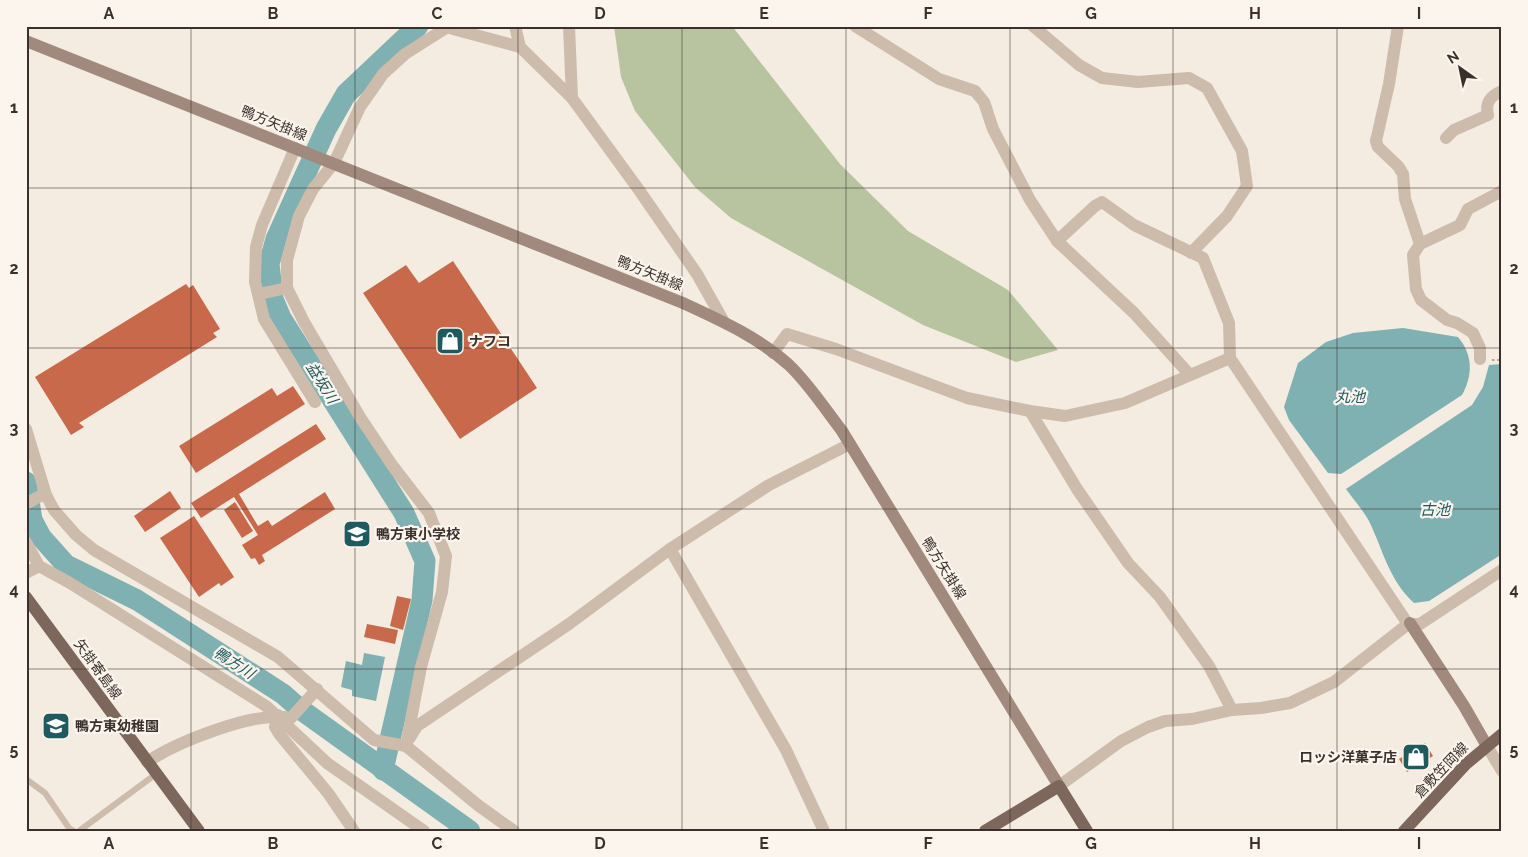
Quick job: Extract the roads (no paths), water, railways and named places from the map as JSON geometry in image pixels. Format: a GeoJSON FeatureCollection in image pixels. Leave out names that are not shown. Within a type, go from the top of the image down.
{"type":"FeatureCollection","features":[{"type":"Feature","properties":{"kind":"main road","name":"鴨方矢掛線"},"geometry":{"type":"LineString","coordinates":[[26,41],[683,303],[724,322],[773,353],[789,365],[814,394],[850,444],[1059,786]]}},
{"type":"Feature","properties":{"kind":"main road","name":"矢掛寄島線"},"geometry":{"type":"LineString","coordinates":[[26,598],[199,831]]}},
{"type":"Feature","properties":{"kind":"main road"},"geometry":{"type":"LineString","coordinates":[[1409,624],[1464,706],[1487,746]]}},
{"type":"Feature","properties":{"kind":"main road","name":"倉敷笠岡線"},"geometry":{"type":"LineString","coordinates":[[1404,831],[1466,764],[1502,734]]}},
{"type":"Feature","properties":{"kind":"main road"},"geometry":{"type":"LineString","coordinates":[[985,831],[1059,786],[1086,831]]}},
{"type":"Feature","properties":{"kind":"street"},"geometry":{"type":"LineString","coordinates":[[515,26],[520,47]]}},
{"type":"Feature","properties":{"kind":"street"},"geometry":{"type":"LineString","coordinates":[[570,26],[572,98]]}},
{"type":"Feature","properties":{"kind":"street"},"geometry":{"type":"LineString","coordinates":[[855,26],[939,79],[975,91],[984,102],[994,129],[1026,193],[1058,241],[1134,314],[1190,374]]}},
{"type":"Feature","properties":{"kind":"street"},"geometry":{"type":"LineString","coordinates":[[1033,26],[1079,65],[1102,78],[1138,82],[1189,78],[1207,88],[1242,151],[1247,186],[1227,216],[1191,253]]}},
{"type":"Feature","properties":{"kind":"street"},"geometry":{"type":"LineString","coordinates":[[1398,26],[1389,84],[1376,141],[1378,147],[1398,166],[1403,174],[1405,199],[1420,244]]}},
{"type":"Feature","properties":{"kind":"street"},"geometry":{"type":"LineString","coordinates":[[405,746],[421,667],[442,592],[446,556],[429,513],[392,465],[360,417],[286,288],[287,260],[299,216],[331,162],[360,107],[383,74],[405,54],[444,27],[520,47],[572,98],[697,274],[724,322]]}},
{"type":"Feature","properties":{"kind":"street"},"geometry":{"type":"LineString","coordinates":[[1446,138],[1454,130],[1488,115],[1487,104],[1490,98],[1502,92]]}},
{"type":"Feature","properties":{"kind":"street"},"geometry":{"type":"LineString","coordinates":[[300,150],[262,225],[256,246],[255,282],[259,294],[258,304],[264,318],[315,402]]}},
{"type":"Feature","properties":{"kind":"street"},"geometry":{"type":"LineString","coordinates":[[1480,359],[1480,348],[1473,333],[1458,323],[1447,320],[1421,300],[1416,289],[1413,268],[1414,255],[1420,244],[1460,225],[1468,209],[1502,191]]}},
{"type":"Feature","properties":{"kind":"street"},"geometry":{"type":"LineString","coordinates":[[1058,241],[1095,206],[1102,202],[1134,225],[1203,258],[1229,324],[1230,358],[1409,624]]}},
{"type":"Feature","properties":{"kind":"street"},"geometry":{"type":"LineString","coordinates":[[259,294],[286,288]]}},
{"type":"Feature","properties":{"kind":"street"},"geometry":{"type":"LineString","coordinates":[[773,353],[786,334],[836,349],[967,398],[1065,416],[1125,403],[1230,358]]}},
{"type":"Feature","properties":{"kind":"street"},"geometry":{"type":"LineString","coordinates":[[1030,411],[1077,489],[1128,563],[1160,597],[1209,666],[1232,710]]}},
{"type":"Feature","properties":{"kind":"street"},"geometry":{"type":"LineString","coordinates":[[26,429],[43,496],[76,535],[94,550],[278,657],[314,692],[374,740],[405,746],[479,806],[514,831]]}},
{"type":"Feature","properties":{"kind":"street"},"geometry":{"type":"LineString","coordinates":[[405,746],[417,726],[569,624],[670,549],[769,485],[850,444]]}},
{"type":"Feature","properties":{"kind":"street"},"geometry":{"type":"LineString","coordinates":[[26,504],[43,496]]}},
{"type":"Feature","properties":{"kind":"street"},"geometry":{"type":"LineString","coordinates":[[26,542],[39,566],[218,675],[278,715],[327,763],[424,831]]}},
{"type":"Feature","properties":{"kind":"street"},"geometry":{"type":"LineString","coordinates":[[670,549],[786,750],[824,831]]}},
{"type":"Feature","properties":{"kind":"street"},"geometry":{"type":"LineString","coordinates":[[26,573],[39,566]]}},
{"type":"Feature","properties":{"kind":"street"},"geometry":{"type":"LineString","coordinates":[[1059,786],[1121,741],[1148,727],[1165,721],[1192,719],[1232,710],[1290,703],[1334,682],[1409,624],[1420,624],[1502,570]]}},
{"type":"Feature","properties":{"kind":"street"},"geometry":{"type":"LineString","coordinates":[[147,762],[196,738],[258,718],[278,715],[291,718],[314,692]]}},
{"type":"Feature","properties":{"kind":"street"},"geometry":{"type":"LineString","coordinates":[[278,715],[275,727],[280,735],[328,793],[354,831]]}},
{"type":"Feature","properties":{"kind":"street"},"geometry":{"type":"LineString","coordinates":[[1487,746],[1502,771]]}},
{"type":"Feature","properties":{"kind":"lane"},"geometry":{"type":"LineString","coordinates":[[80,831],[156,774]]}},
{"type":"Feature","properties":{"kind":"lane"},"geometry":{"type":"LineString","coordinates":[[26,779],[45,793],[69,828],[74,831]]}},
{"type":"Feature","properties":{"kind":"water","name":"丸池"},"geometry":{"type":"Polygon","coordinates":[[[1403,328],[1458,337],[1469,358],[1470,373],[1466,388],[1462,395],[1341,474],[1328,473],[1289,420],[1284,407],[1298,363],[1326,342],[1353,333],[1403,328]]]}},
{"type":"Feature","properties":{"kind":"water","name":"古池"},"geometry":{"type":"Polygon","coordinates":[[[1502,364],[1502,554],[1429,601],[1414,603],[1405,594],[1392,575],[1369,521],[1346,489],[1472,405],[1483,387],[1489,365],[1502,364]]]}},
{"type":"Feature","properties":{"kind":"water"},"geometry":{"type":"Polygon","coordinates":[[[364,653],[385,657],[376,701],[352,696],[352,690],[341,687],[346,661],[362,665],[364,653]]]}},
{"type":"Feature","properties":{"kind":"waterway","name":"益坂川"},"geometry":{"type":"LineString","coordinates":[[383,770],[422,600],[425,561],[404,513],[281,318],[273,299],[269,264],[276,239],[326,129],[346,94],[418,26]]}},
{"type":"Feature","properties":{"kind":"waterway","name":"鴨方川"},"geometry":{"type":"LineString","coordinates":[[26,482],[32,520],[41,537],[66,565],[137,600],[283,694],[300,709],[470,831]]}},
{"type":"Feature","properties":{"kind":"place","name":"ナフコ"},"geometry":{"type":"Point","coordinates":[450,341]}},
{"type":"Feature","properties":{"kind":"place","name":"鴨方東小学校"},"geometry":{"type":"Point","coordinates":[357,534]}},
{"type":"Feature","properties":{"kind":"place","name":"鴨方東幼稚園"},"geometry":{"type":"Point","coordinates":[56,726]}},
{"type":"Feature","properties":{"kind":"place","name":"ロッシ洋菓子店"},"geometry":{"type":"Point","coordinates":[1416,757]}}]}
